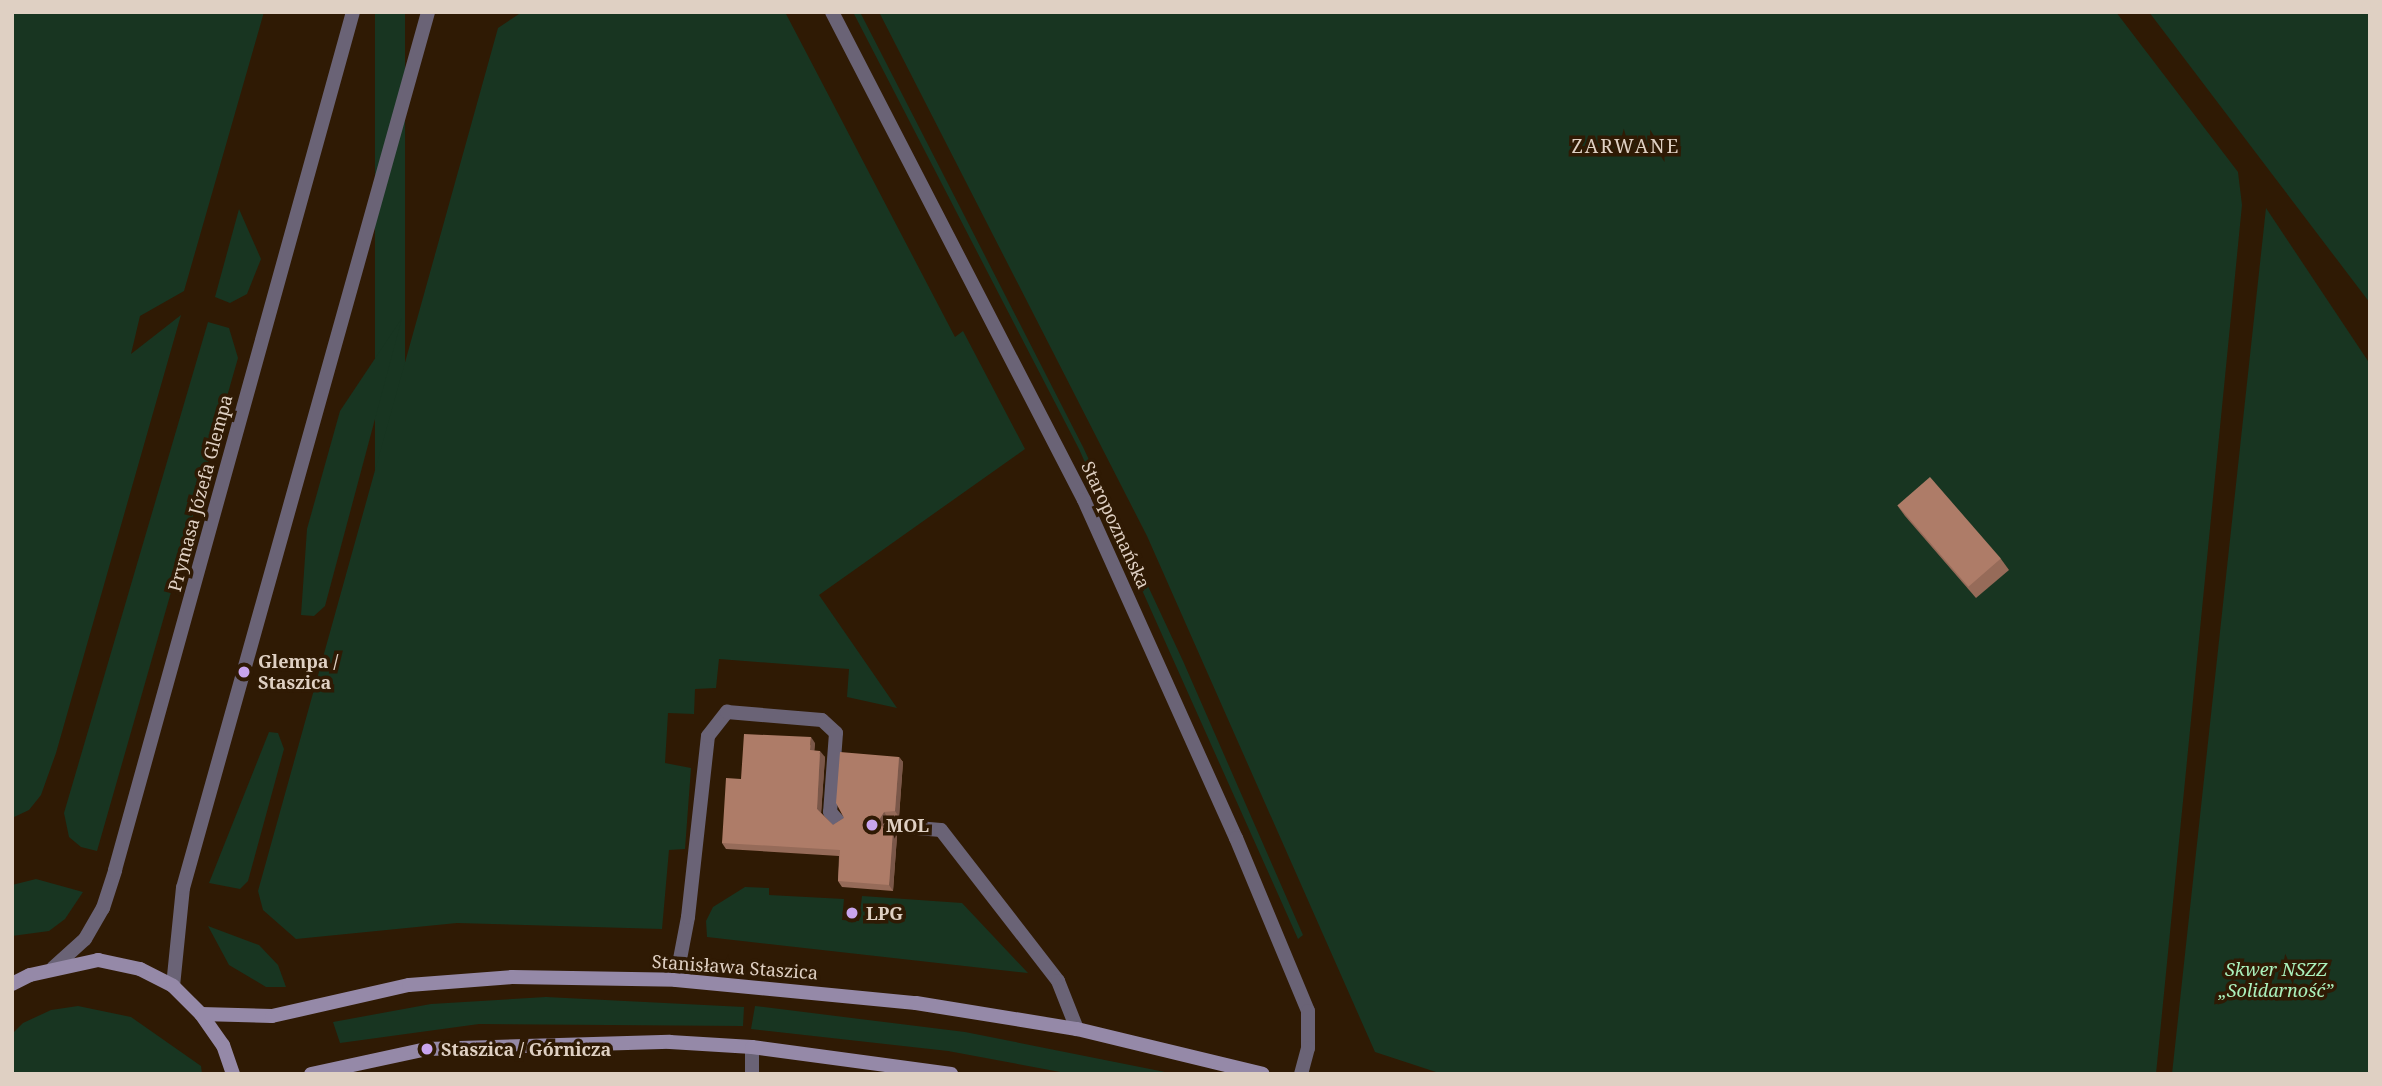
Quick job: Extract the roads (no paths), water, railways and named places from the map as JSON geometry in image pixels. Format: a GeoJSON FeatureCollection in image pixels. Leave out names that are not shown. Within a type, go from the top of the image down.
{"type":"FeatureCollection","features":[{"type":"Feature","properties":{"kind":"main road"},"geometry":{"type":"LineString","coordinates":[[12,984],[53,968],[98,960],[140,969],[173,986],[201,1014],[223,1045],[233,1074]]}},
{"type":"Feature","properties":{"kind":"main road","name":"Stanisława Staszica"},"geometry":{"type":"LineString","coordinates":[[201,1014],[272,1016],[409,985],[512,977],[676,980],[916,1003],[1077,1029],[1263,1074]]}},
{"type":"Feature","properties":{"kind":"main road"},"geometry":{"type":"LineString","coordinates":[[311,1074],[426,1049],[657,1042],[752,1046],[951,1074]]}},
{"type":"Feature","properties":{"kind":"street","name":"Prymasa Józefa Glempa"},"geometry":{"type":"LineString","coordinates":[[53,968],[85,939],[109,889],[353,12]]}},
{"type":"Feature","properties":{"kind":"street"},"geometry":{"type":"LineString","coordinates":[[173,986],[183,888],[428,12]]}},
{"type":"Feature","properties":{"kind":"street","name":"Staropoznańska"},"geometry":{"type":"LineString","coordinates":[[832,12],[1084,500],[1236,838],[1308,1011],[1308,1048],[1300,1074]]}},
{"type":"Feature","properties":{"kind":"street"},"geometry":{"type":"LineString","coordinates":[[676,980],[688,917],[708,736],[727,712],[822,720],[836,733],[830,812],[839,822]]}},
{"type":"Feature","properties":{"kind":"street"},"geometry":{"type":"LineString","coordinates":[[893,826],[941,830],[1058,981],[1077,1029]]}},
{"type":"Feature","properties":{"kind":"street"},"geometry":{"type":"LineString","coordinates":[[752,1046],[752,1074]]}},
{"type":"Feature","properties":{"kind":"place","name":"Glempa / Staszica"},"geometry":{"type":"Point","coordinates":[244,672]}},
{"type":"Feature","properties":{"kind":"place","name":"MOL"},"geometry":{"type":"Point","coordinates":[872,825]}},
{"type":"Feature","properties":{"kind":"place","name":"LPG"},"geometry":{"type":"Point","coordinates":[852,913]}},
{"type":"Feature","properties":{"kind":"place","name":"Staszica / Górnicza"},"geometry":{"type":"Point","coordinates":[427,1049]}},
{"type":"Feature","properties":{"kind":"district","name":"ZARWANE"},"geometry":{"type":"Point","coordinates":[1626,147]}},
{"type":"Feature","properties":{"kind":"park label","name":"Skwer NSZZ „Solidarność”"},"geometry":{"type":"Point","coordinates":[2276,980]}}]}
